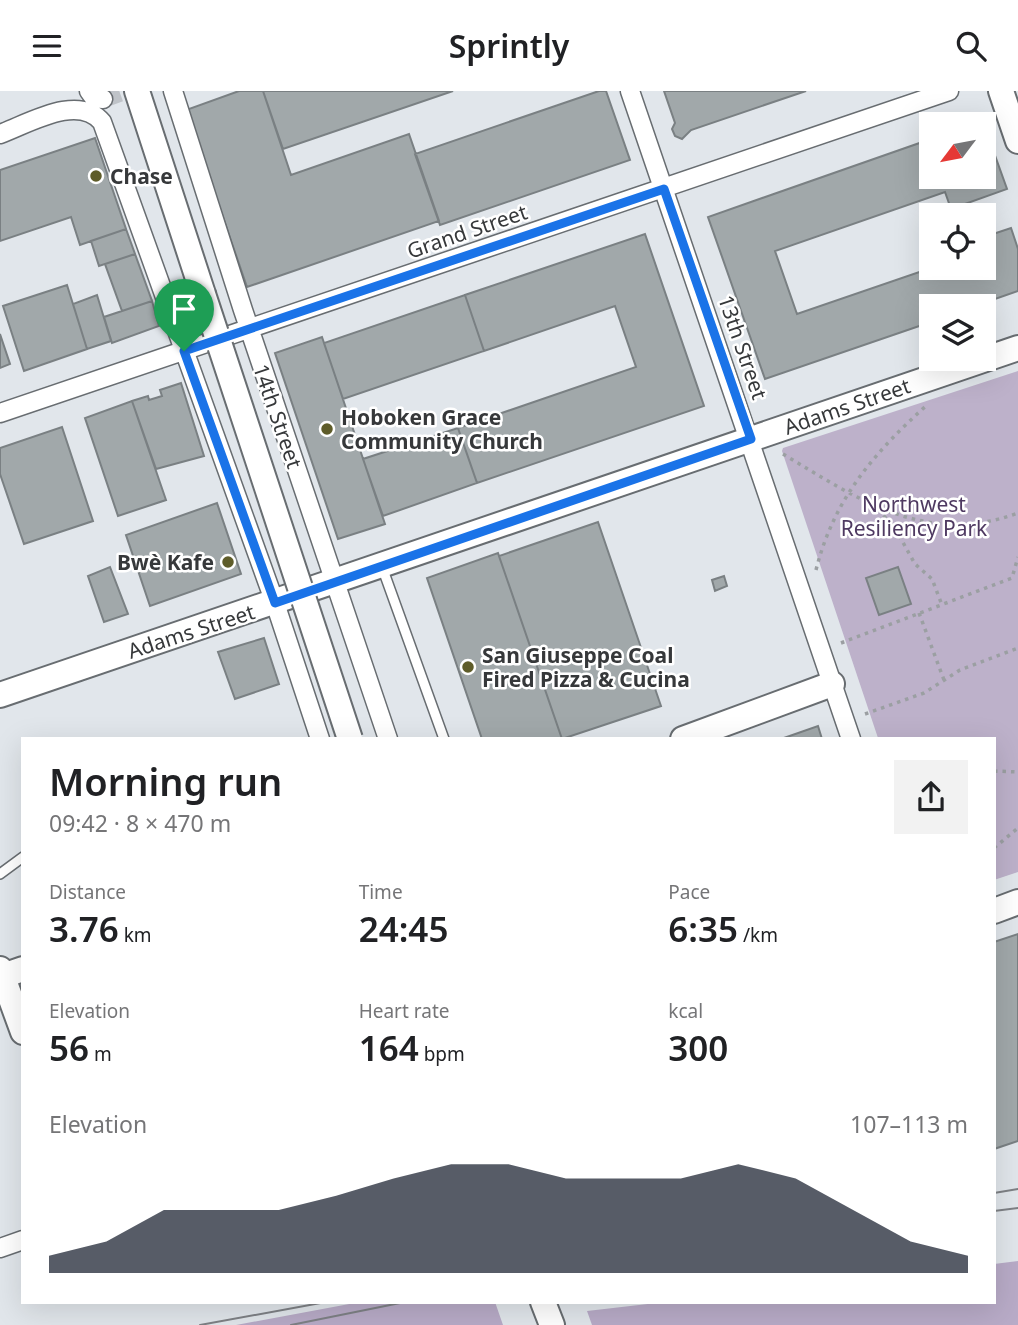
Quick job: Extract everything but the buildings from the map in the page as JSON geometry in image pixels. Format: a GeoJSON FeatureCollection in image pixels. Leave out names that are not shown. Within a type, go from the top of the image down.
{"type":"FeatureCollection","features":[{"type":"Feature","properties":{"kind":"street","name":"14th Street"},"geometry":{"type":"LineString","coordinates":[[137,91],[349,737]]}},
{"type":"Feature","properties":{"kind":"street","name":"14th Street"},"geometry":{"type":"LineString","coordinates":[[173,91],[248,328],[387,737]]}},
{"type":"Feature","properties":{"kind":"street","name":"13th Street"},"geometry":{"type":"LineString","coordinates":[[630,91],[751,439],[850,737]]}},
{"type":"Feature","properties":{"kind":"street","name":"Grand Street"},"geometry":{"type":"LineString","coordinates":[[0,413],[949,91]]}},
{"type":"Feature","properties":{"kind":"street"},"geometry":{"type":"LineString","coordinates":[[1001,91],[1018,141]]}},
{"type":"Feature","properties":{"kind":"street"},"geometry":{"type":"LineString","coordinates":[[0,134],[95,101],[271,604],[313,737]]}},
{"type":"Feature","properties":{"kind":"street","name":"Adams Street"},"geometry":{"type":"LineString","coordinates":[[0,695],[1018,348]]}},
{"type":"Feature","properties":{"kind":"street"},"geometry":{"type":"LineString","coordinates":[[187,373],[319,737]]}},
{"type":"Feature","properties":{"kind":"street"},"geometry":{"type":"LineString","coordinates":[[688,737],[832,684]]}},
{"type":"Feature","properties":{"kind":"street"},"geometry":{"type":"LineString","coordinates":[[996,910],[1018,902]]}},
{"type":"Feature","properties":{"kind":"street"},"geometry":{"type":"LineString","coordinates":[[6,972],[21,1025]]}},
{"type":"Feature","properties":{"kind":"street"},"geometry":{"type":"LineString","coordinates":[[0,1248],[21,1241]]}},
{"type":"Feature","properties":{"kind":"street"},"geometry":{"type":"LineString","coordinates":[[544,1304],[552,1325]]}},
{"type":"Feature","properties":{"kind":"lane"},"geometry":{"type":"LineString","coordinates":[[381,566],[443,737]]}},
{"type":"Feature","properties":{"kind":"lane"},"geometry":{"type":"LineString","coordinates":[[0,874],[21,858]]}},
{"type":"Feature","properties":{"kind":"path"},"geometry":{"type":"LineString","coordinates":[[816,570],[830,523],[847,492],[872,457],[936,397]]}},
{"type":"Feature","properties":{"kind":"path"},"geometry":{"type":"LineString","coordinates":[[775,449],[847,492],[878,508],[909,519],[954,524],[984,521],[1018,513]]}},
{"type":"Feature","properties":{"kind":"path"},"geometry":{"type":"LineString","coordinates":[[878,508],[896,530],[915,564],[932,579],[942,605]]}},
{"type":"Feature","properties":{"kind":"path"},"geometry":{"type":"LineString","coordinates":[[841,643],[1012,578],[1018,557]]}},
{"type":"Feature","properties":{"kind":"path"},"geometry":{"type":"LineString","coordinates":[[919,613],[945,681]]}},
{"type":"Feature","properties":{"kind":"path"},"geometry":{"type":"LineString","coordinates":[[865,714],[924,693],[960,670],[1018,648]]}},
{"type":"Feature","properties":{"kind":"path"},"geometry":{"type":"LineString","coordinates":[[996,771],[1018,772]]}},
{"type":"Feature","properties":{"kind":"path"},"geometry":{"type":"LineString","coordinates":[[996,846],[1018,828]]}},
{"type":"Feature","properties":{"kind":"green space","name":"Northwest Resiliency Park"},"geometry":{"type":"Polygon","coordinates":[[[1018,371],[1018,872],[996,879],[996,737],[878,737],[783,448],[1018,371]]]}},
{"type":"Feature","properties":{"kind":"shaded area"},"geometry":{"type":"Polygon","coordinates":[[[1018,1261],[1018,1325],[592,1325],[587,1311],[648,1304],[996,1304],[996,1264],[1018,1261]]]}},
{"type":"Feature","properties":{"kind":"shaded area"},"geometry":{"type":"Polygon","coordinates":[[[349,1304],[496,1304],[503,1325],[236,1325],[349,1304]]]}},
{"type":"Feature","properties":{"kind":"tunnel"},"geometry":{"type":"LineString","coordinates":[[103,99],[125,91]]}},
{"type":"Feature","properties":{"kind":"tram line"},"geometry":{"type":"LineString","coordinates":[[996,1193],[1018,1189]]}},
{"type":"Feature","properties":{"kind":"tram line"},"geometry":{"type":"LineString","coordinates":[[996,1211],[1018,1208]]}},
{"type":"Feature","properties":{"kind":"tram line"},"geometry":{"type":"LineString","coordinates":[[200,1325],[315,1304]]}},
{"type":"Feature","properties":{"kind":"tram line"},"geometry":{"type":"LineString","coordinates":[[291,1325],[395,1304]]}},
{"type":"Feature","properties":{"kind":"place","name":"Chase"},"geometry":{"type":"Point","coordinates":[96,176]}},
{"type":"Feature","properties":{"kind":"place","name":"Hoboken Grace Community Church"},"geometry":{"type":"Point","coordinates":[327,429]}},
{"type":"Feature","properties":{"kind":"place","name":"Bwè Kafe"},"geometry":{"type":"Point","coordinates":[228,562]}},
{"type":"Feature","properties":{"kind":"place","name":"San Giuseppe Coal Fired Pizza & Cucina"},"geometry":{"type":"Point","coordinates":[468,667]}},
{"type":"Feature","properties":{"kind":"route"},"geometry":{"type":"LineString","coordinates":[[664,189],[751,439],[275,603],[184,351],[664,189]]}}]}
